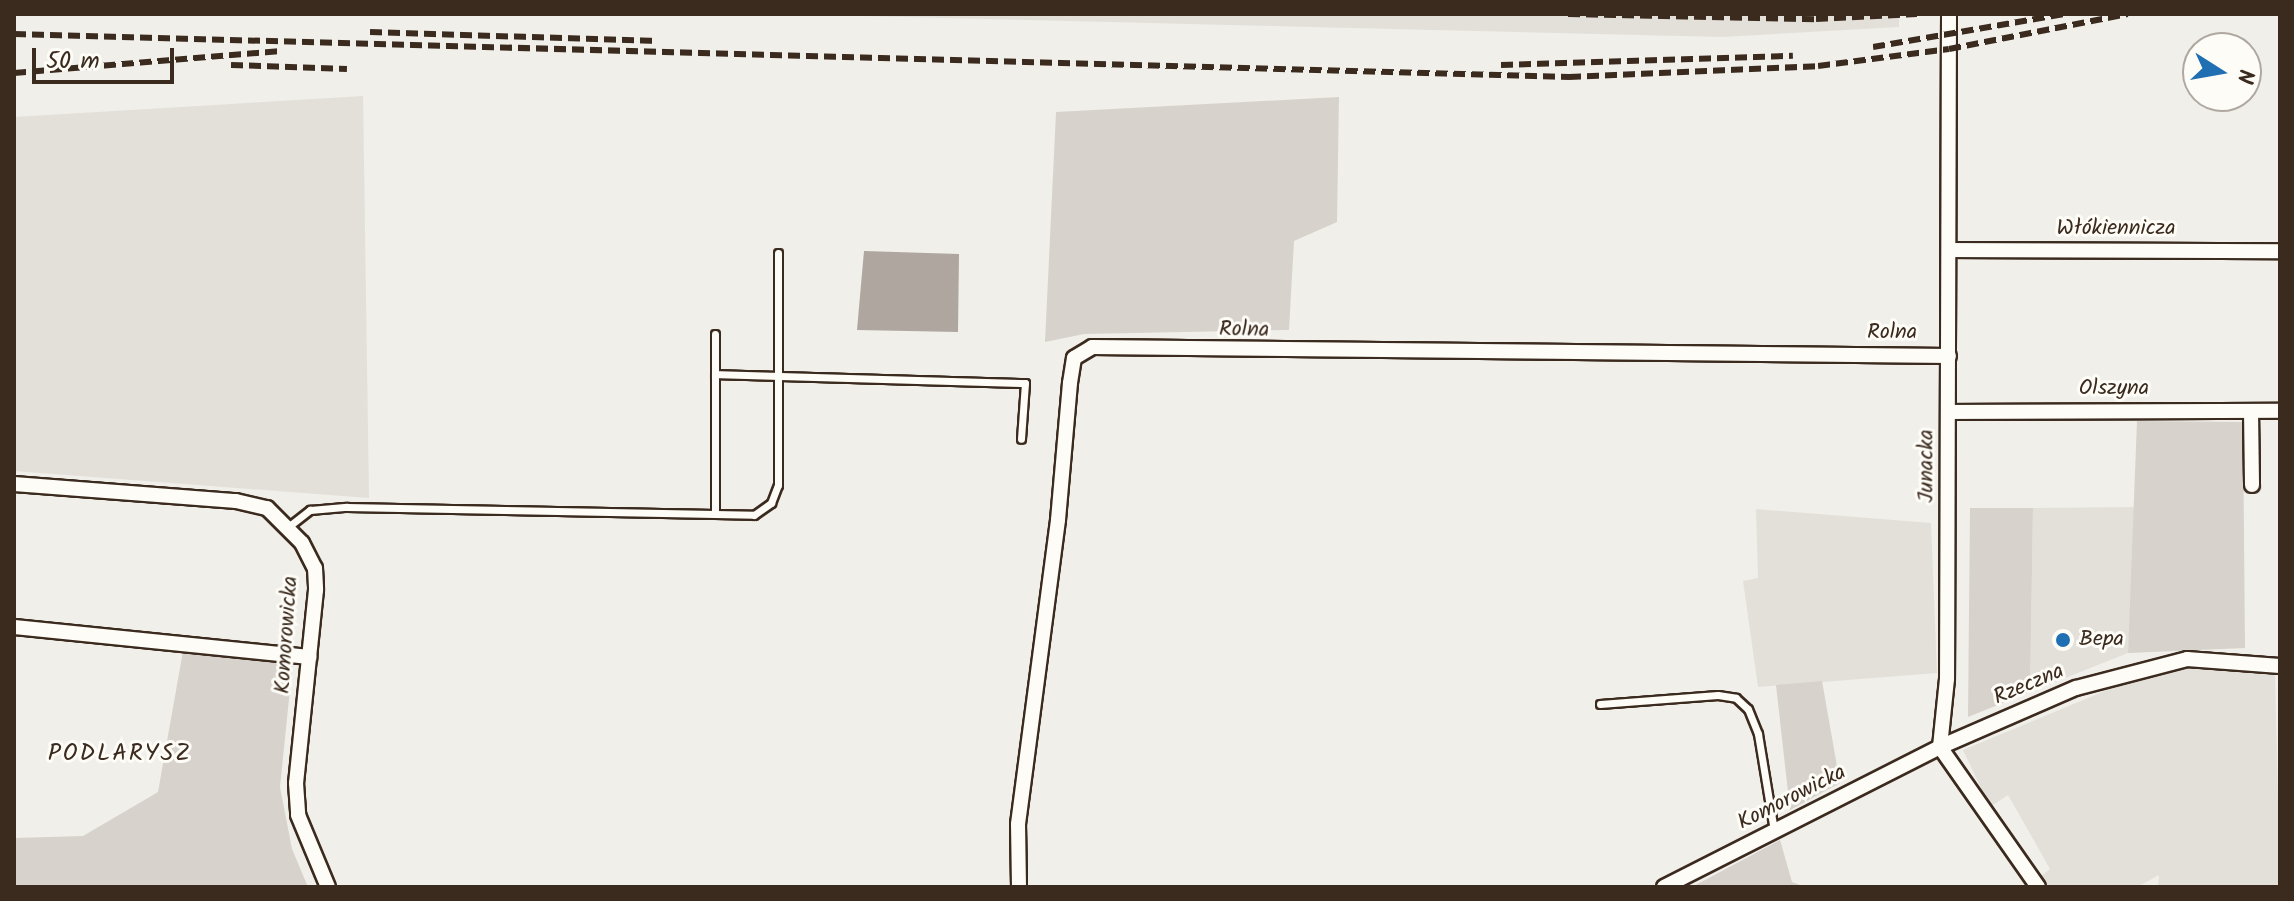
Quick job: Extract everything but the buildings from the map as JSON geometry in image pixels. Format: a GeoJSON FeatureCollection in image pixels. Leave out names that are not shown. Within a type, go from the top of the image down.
{"type":"FeatureCollection","features":[{"type":"Feature","properties":{"kind":"street","name":"Junacka"},"geometry":{"type":"LineString","coordinates":[[1940,747],[1947,679],[1951,250],[1949,14]]}},
{"type":"Feature","properties":{"kind":"street","name":"Włókiennicza"},"geometry":{"type":"LineString","coordinates":[[1951,250],[2280,251]]}},
{"type":"Feature","properties":{"kind":"street","name":"Rolna"},"geometry":{"type":"LineString","coordinates":[[1019,887],[1018,824],[1060,507],[1070,383],[1074,358],[1092,347],[1949,356]]}},
{"type":"Feature","properties":{"kind":"street"},"geometry":{"type":"LineString","coordinates":[[2251,411],[2252,485]]}},
{"type":"Feature","properties":{"kind":"street","name":"Olszyna"},"geometry":{"type":"LineString","coordinates":[[1949,412],[2280,411]]}},
{"type":"Feature","properties":{"kind":"street","name":"Komorowicka"},"geometry":{"type":"LineString","coordinates":[[14,484],[236,501],[267,508],[288,527],[315,568],[296,783],[298,815],[328,887]]}},
{"type":"Feature","properties":{"kind":"street"},"geometry":{"type":"LineString","coordinates":[[14,627],[309,657]]}},
{"type":"Feature","properties":{"kind":"street","name":"Rzeczna"},"geometry":{"type":"LineString","coordinates":[[1940,747],[2076,688],[2134,671],[2187,659],[2280,666]]}},
{"type":"Feature","properties":{"kind":"street"},"geometry":{"type":"LineString","coordinates":[[1940,747],[2038,887]]}},
{"type":"Feature","properties":{"kind":"street","name":"Komorowicka"},"geometry":{"type":"LineString","coordinates":[[1664,887],[1940,747]]}},
{"type":"Feature","properties":{"kind":"lane"},"geometry":{"type":"LineString","coordinates":[[288,527],[310,510],[347,507],[754,515],[771,503],[778,485],[778,253]]}},
{"type":"Feature","properties":{"kind":"lane"},"geometry":{"type":"LineString","coordinates":[[715,334],[715,513]]}},
{"type":"Feature","properties":{"kind":"lane"},"geometry":{"type":"LineString","coordinates":[[715,374],[1025,383],[1021,439]]}},
{"type":"Feature","properties":{"kind":"lane"},"geometry":{"type":"LineString","coordinates":[[1600,704],[1718,695],[1736,698],[1748,709],[1758,734],[1774,831]]}},
{"type":"Feature","properties":{"kind":"shaded area"},"geometry":{"type":"Polygon","coordinates":[[[779,14],[1899,14],[1899,27],[1722,37],[779,14]]]}},
{"type":"Feature","properties":{"kind":"shaded area"},"geometry":{"type":"Polygon","coordinates":[[[363,96],[369,498],[14,471],[14,117],[363,96]]]}},
{"type":"Feature","properties":{"kind":"shaded area"},"geometry":{"type":"Polygon","coordinates":[[[1339,97],[1337,222],[1294,241],[1289,330],[1084,334],[1045,342],[1056,112],[1339,97]]]}},
{"type":"Feature","properties":{"kind":"shaded area"},"geometry":{"type":"Polygon","coordinates":[[[864,251],[959,254],[958,332],[857,330],[864,251]]]}},
{"type":"Feature","properties":{"kind":"shaded area"},"geometry":{"type":"Polygon","coordinates":[[[2137,421],[2243,422],[2245,648],[2128,653],[2137,421]]]}},
{"type":"Feature","properties":{"kind":"shaded area"},"geometry":{"type":"Polygon","coordinates":[[[2135,507],[2128,653],[2030,692],[2033,508],[2135,507]]]}},
{"type":"Feature","properties":{"kind":"shaded area"},"geometry":{"type":"Polygon","coordinates":[[[1970,508],[2033,508],[2030,692],[1968,717],[1970,508]]]}},
{"type":"Feature","properties":{"kind":"shaded area"},"geometry":{"type":"Polygon","coordinates":[[[1756,509],[1931,523],[1937,673],[1758,687],[1743,581],[1758,578],[1756,509]]]}},
{"type":"Feature","properties":{"kind":"shaded area"},"geometry":{"type":"Polygon","coordinates":[[[183,651],[293,660],[280,787],[292,849],[308,887],[14,887],[14,838],[83,836],[158,792],[183,651]]]}},
{"type":"Feature","properties":{"kind":"shaded area"},"geometry":{"type":"Polygon","coordinates":[[[2188,668],[2275,674],[2280,887],[2158,887],[2159,875],[2137,887],[2049,887],[2041,876],[2050,869],[2008,795],[1990,807],[1963,750],[2129,681],[2188,668]]]}},
{"type":"Feature","properties":{"kind":"shaded area"},"geometry":{"type":"Polygon","coordinates":[[[1822,681],[1840,783],[1790,810],[1776,685],[1822,681]]]}},
{"type":"Feature","properties":{"kind":"shaded area"},"geometry":{"type":"Polygon","coordinates":[[[1780,840],[1792,882],[1805,887],[1692,887],[1780,840]]]}},
{"type":"Feature","properties":{"kind":"railway"},"geometry":{"type":"LineString","coordinates":[[1568,14],[1816,19],[1917,14]]}},
{"type":"Feature","properties":{"kind":"railway"},"geometry":{"type":"LineString","coordinates":[[1873,47],[2064,14]]}},
{"type":"Feature","properties":{"kind":"railway"},"geometry":{"type":"LineString","coordinates":[[14,34],[1569,77],[1818,66],[1949,49],[2128,14]]}},
{"type":"Feature","properties":{"kind":"railway"},"geometry":{"type":"LineString","coordinates":[[370,32],[658,41]]}},
{"type":"Feature","properties":{"kind":"railway"},"geometry":{"type":"LineString","coordinates":[[14,73],[281,51]]}},
{"type":"Feature","properties":{"kind":"railway"},"geometry":{"type":"LineString","coordinates":[[1501,65],[1793,56]]}},
{"type":"Feature","properties":{"kind":"railway"},"geometry":{"type":"LineString","coordinates":[[231,65],[347,69]]}},
{"type":"Feature","properties":{"kind":"place","name":"Bepa"},"geometry":{"type":"Point","coordinates":[2063,640]}},
{"type":"Feature","properties":{"kind":"district","name":"PODLARYSZ"},"geometry":{"type":"Point","coordinates":[120,754]}}]}
